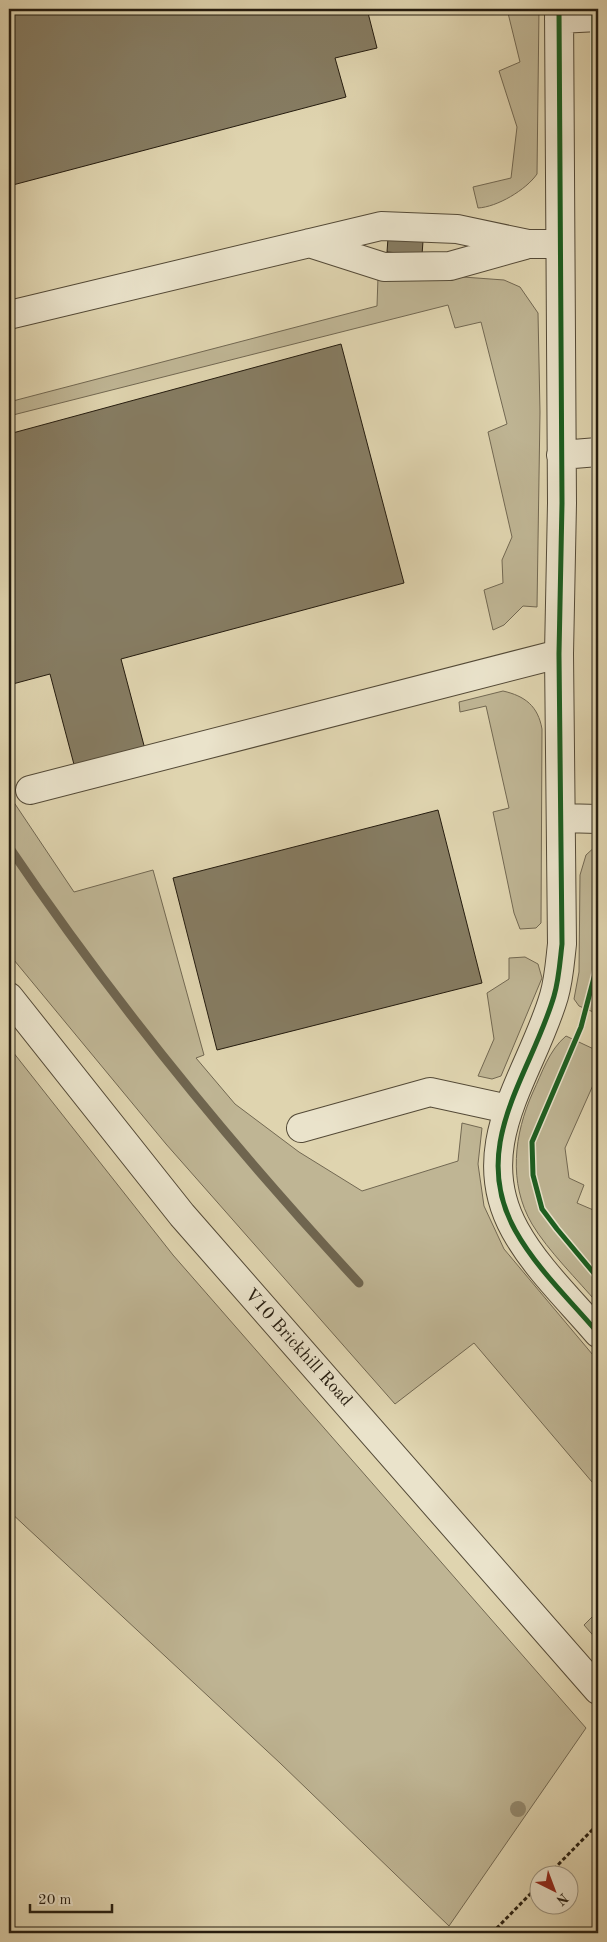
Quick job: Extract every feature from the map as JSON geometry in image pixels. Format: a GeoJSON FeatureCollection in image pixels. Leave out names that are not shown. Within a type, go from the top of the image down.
{"type":"FeatureCollection","features":[{"type":"Feature","properties":{"kind":"street"},"geometry":{"type":"LineString","coordinates":[[598,17],[559,14],[561,455],[559,654],[562,944],[559,976],[548,1012],[508,1109],[498,1145],[499,1178],[505,1207],[514,1228],[528,1251],[598,1333]]}},
{"type":"Feature","properties":{"kind":"street"},"geometry":{"type":"LineString","coordinates":[[9,315],[381,226],[457,229],[528,244],[559,244]]}},
{"type":"Feature","properties":{"kind":"street"},"geometry":{"type":"LineString","coordinates":[[309,242],[384,267],[450,266],[528,244]]}},
{"type":"Feature","properties":{"kind":"street"},"geometry":{"type":"LineString","coordinates":[[561,455],[598,452]]}},
{"type":"Feature","properties":{"kind":"street"},"geometry":{"type":"LineString","coordinates":[[30,790],[559,654]]}},
{"type":"Feature","properties":{"kind":"street"},"geometry":{"type":"LineString","coordinates":[[561,818],[598,819]]}},
{"type":"Feature","properties":{"kind":"street","name":"V10 Brickhill Road"},"geometry":{"type":"LineString","coordinates":[[9,997],[182,1215],[598,1690]]}},
{"type":"Feature","properties":{"kind":"street"},"geometry":{"type":"LineString","coordinates":[[301,1128],[430,1092],[508,1109]]}},
{"type":"Feature","properties":{"kind":"path"},"geometry":{"type":"LineString","coordinates":[[559,1864],[598,1824]]}},
{"type":"Feature","properties":{"kind":"path"},"geometry":{"type":"LineString","coordinates":[[492,1933],[530,1894]]}},
{"type":"Feature","properties":{"kind":"shaded area"},"geometry":{"type":"Polygon","coordinates":[[[507,9],[539,9],[537,174],[526,186],[511,197],[494,205],[478,208],[473,187],[511,178],[517,127],[499,71],[520,62],[507,9]]]}},
{"type":"Feature","properties":{"kind":"shaded area"},"geometry":{"type":"Polygon","coordinates":[[[378,277],[463,277],[504,280],[520,287],[538,313],[540,412],[537,607],[523,606],[504,625],[493,630],[484,590],[503,583],[502,560],[512,537],[488,432],[507,424],[481,322],[455,328],[448,305],[9,416],[9,402],[377,306],[378,277]]]}},
{"type":"Feature","properties":{"kind":"shaded area"},"geometry":{"type":"Polygon","coordinates":[[[503,691],[518,696],[529,703],[537,714],[542,729],[541,923],[536,928],[520,929],[514,913],[493,812],[509,808],[486,706],[460,712],[459,702],[503,691]]]}},
{"type":"Feature","properties":{"kind":"shaded area"},"geometry":{"type":"Polygon","coordinates":[[[9,795],[74,892],[153,870],[204,1055],[196,1058],[235,1104],[299,1152],[362,1191],[458,1161],[462,1123],[482,1128],[478,1164],[484,1206],[504,1249],[598,1361],[598,1489],[474,1343],[395,1404],[166,1144],[9,954],[9,795]]]}},
{"type":"Feature","properties":{"kind":"shaded area"},"geometry":{"type":"Polygon","coordinates":[[[598,844],[598,1014],[579,1006],[574,999],[579,972],[580,875],[586,855],[598,844]]]}},
{"type":"Feature","properties":{"kind":"shaded area"},"geometry":{"type":"Polygon","coordinates":[[[525,957],[538,964],[542,978],[501,1076],[492,1079],[478,1076],[494,1039],[487,993],[509,979],[509,958],[525,957]]]}},
{"type":"Feature","properties":{"kind":"shaded area"},"geometry":{"type":"Polygon","coordinates":[[[566,1036],[598,1051],[598,1074],[565,1148],[569,1178],[584,1185],[577,1203],[598,1212],[598,1304],[539,1234],[524,1208],[519,1192],[516,1158],[521,1125],[550,1055],[566,1036]]]}},
{"type":"Feature","properties":{"kind":"shaded area"},"geometry":{"type":"Polygon","coordinates":[[[9,1047],[173,1255],[586,1728],[449,1926],[280,1763],[9,1511],[9,1047]]]}},
{"type":"Feature","properties":{"kind":"shaded area"},"geometry":{"type":"Polygon","coordinates":[[[598,1611],[598,1641],[584,1625],[598,1611]]]}},
{"type":"Feature","properties":{"kind":"building"},"geometry":{"type":"Polygon","coordinates":[[[9,9],[367,9],[377,48],[335,58],[346,97],[9,186],[9,9]]]}},
{"type":"Feature","properties":{"kind":"building"},"geometry":{"type":"Polygon","coordinates":[[[388,238],[423,241],[422,255],[387,252],[388,238]]]}},
{"type":"Feature","properties":{"kind":"building"},"geometry":{"type":"Polygon","coordinates":[[[341,344],[404,583],[121,659],[146,753],[76,772],[50,674],[9,685],[9,434],[341,344]]]}},
{"type":"Feature","properties":{"kind":"building"},"geometry":{"type":"Polygon","coordinates":[[[438,810],[482,983],[217,1050],[173,878],[438,810]]]}},
{"type":"Feature","properties":{"kind":"waterway"},"geometry":{"type":"LineString","coordinates":[[9,847],[90,961],[176,1072],[220,1126],[359,1283]]}},
{"type":"Feature","properties":{"kind":"cycle path"},"geometry":{"type":"LineString","coordinates":[[559,9],[562,503],[559,654],[562,944],[554,996],[508,1111],[501,1139],[498,1169],[502,1199],[523,1244],[543,1271],[598,1333]]}},
{"type":"Feature","properties":{"kind":"cycle path"},"geometry":{"type":"LineString","coordinates":[[594,9],[596,970],[581,1027],[532,1142],[533,1175],[542,1209],[598,1278]]}}]}
